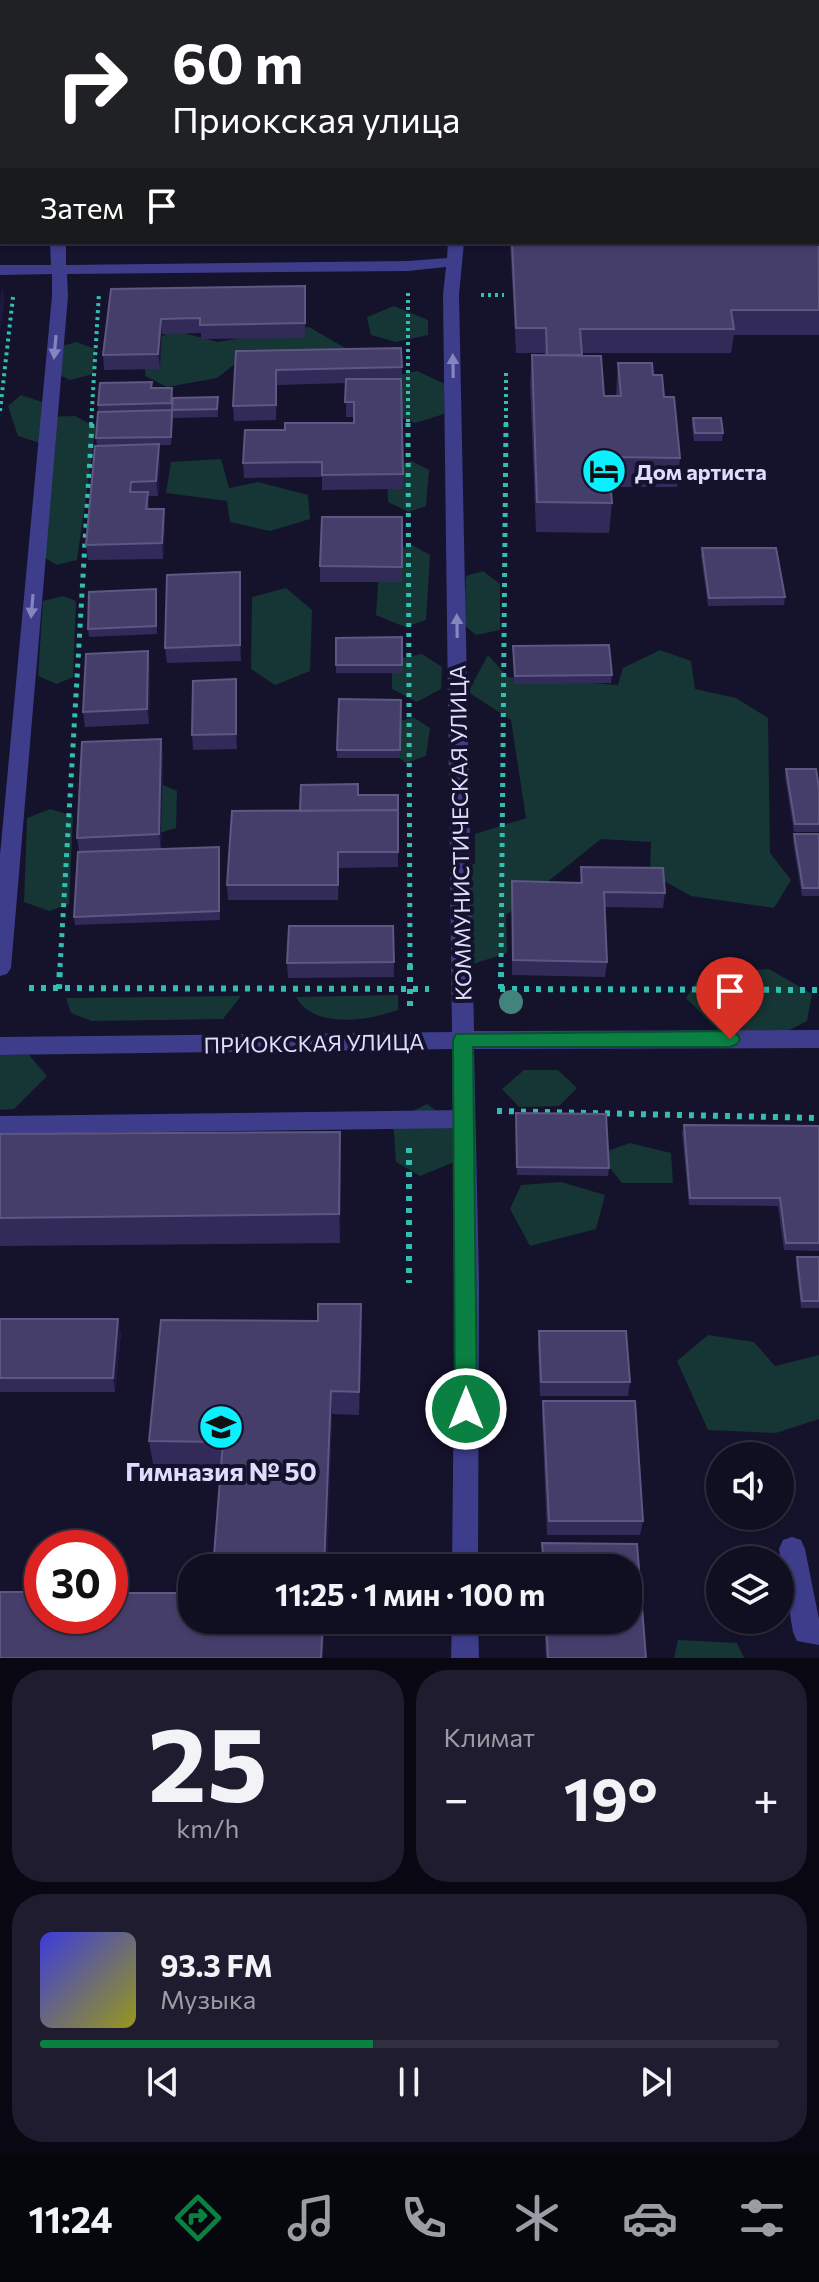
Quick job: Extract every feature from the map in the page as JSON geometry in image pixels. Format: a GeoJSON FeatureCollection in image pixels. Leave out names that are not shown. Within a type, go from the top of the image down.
{"type":"FeatureCollection","features":[{"type":"Feature","properties":{"kind":"street"},"geometry":{"type":"LineString","coordinates":[[0,968],[61,269],[58,244]]}},
{"type":"Feature","properties":{"kind":"street","name":"КОММУНИСТИЧЕСКАЯ УЛИЦА"},"geometry":{"type":"LineString","coordinates":[[456,244],[453,262],[464,1115],[465,1554]]}},
{"type":"Feature","properties":{"kind":"street"},"geometry":{"type":"LineString","coordinates":[[0,270],[408,266],[453,262]]}},
{"type":"Feature","properties":{"kind":"street","name":"ПРИОКСКАЯ УЛИЦА"},"geometry":{"type":"LineString","coordinates":[[0,1046],[819,1039]]}},
{"type":"Feature","properties":{"kind":"street"},"geometry":{"type":"LineString","coordinates":[[0,1125],[409,1120],[464,1115]]}},
{"type":"Feature","properties":{"kind":"street"},"geometry":{"type":"LineString","coordinates":[[794,1561],[806,1632],[819,1632]]}},
{"type":"Feature","properties":{"kind":"street"},"geometry":{"type":"LineString","coordinates":[[465,1634],[465,1658]]}},
{"type":"Feature","properties":{"kind":"path"},"geometry":{"type":"LineString","coordinates":[[409,285],[410,1012]]}},
{"type":"Feature","properties":{"kind":"path"},"geometry":{"type":"LineString","coordinates":[[0,411],[15,287]]}},
{"type":"Feature","properties":{"kind":"path"},"geometry":{"type":"LineString","coordinates":[[59,989],[100,288]]}},
{"type":"Feature","properties":{"kind":"path"},"geometry":{"type":"LineString","coordinates":[[472,295],[504,295]]}},
{"type":"Feature","properties":{"kind":"path"},"geometry":{"type":"LineString","coordinates":[[501,989],[506,371]]}},
{"type":"Feature","properties":{"kind":"path"},"geometry":{"type":"LineString","coordinates":[[29,988],[434,989]]}},
{"type":"Feature","properties":{"kind":"path"},"geometry":{"type":"LineString","coordinates":[[488,989],[819,990]]}},
{"type":"Feature","properties":{"kind":"path"},"geometry":{"type":"LineString","coordinates":[[464,1115],[819,1118]]}},
{"type":"Feature","properties":{"kind":"path"},"geometry":{"type":"LineString","coordinates":[[409,1120],[409,1283]]}},
{"type":"Feature","properties":{"kind":"green space"},"geometry":{"type":"Polygon","coordinates":[[[394,306],[428,320],[428,335],[396,342],[371,335],[367,317],[394,306]]]}},
{"type":"Feature","properties":{"kind":"green space"},"geometry":{"type":"Polygon","coordinates":[[[309,327],[347,349],[240,360],[217,378],[167,387],[145,376],[146,347],[172,330],[218,342],[309,327]]]}},
{"type":"Feature","properties":{"kind":"green space"},"geometry":{"type":"Polygon","coordinates":[[[76,342],[95,349],[93,374],[70,380],[55,373],[59,347],[76,342]]]}},
{"type":"Feature","properties":{"kind":"green space"},"geometry":{"type":"Polygon","coordinates":[[[417,371],[445,384],[444,414],[415,423],[388,412],[385,378],[417,371]]]}},
{"type":"Feature","properties":{"kind":"green space"},"geometry":{"type":"Polygon","coordinates":[[[21,395],[42,402],[41,417],[75,416],[96,427],[77,560],[57,565],[43,557],[55,448],[18,436],[8,406],[21,395]]]}},
{"type":"Feature","properties":{"kind":"green space"},"geometry":{"type":"Polygon","coordinates":[[[221,459],[229,488],[258,482],[308,495],[310,519],[270,531],[230,522],[227,501],[166,493],[171,462],[221,459]]]}},
{"type":"Feature","properties":{"kind":"green space"},"geometry":{"type":"Polygon","coordinates":[[[411,461],[429,470],[426,506],[409,512],[388,502],[387,469],[411,461]]]}},
{"type":"Feature","properties":{"kind":"green space"},"geometry":{"type":"Polygon","coordinates":[[[412,545],[430,555],[426,620],[405,627],[376,615],[380,554],[412,545]]]}},
{"type":"Feature","properties":{"kind":"green space"},"geometry":{"type":"Polygon","coordinates":[[[483,571],[500,584],[500,630],[476,635],[464,625],[466,576],[483,571]]]}},
{"type":"Feature","properties":{"kind":"green space"},"geometry":{"type":"Polygon","coordinates":[[[286,588],[312,610],[310,671],[275,685],[251,669],[252,597],[286,588]]]}},
{"type":"Feature","properties":{"kind":"green space"},"geometry":{"type":"Polygon","coordinates":[[[63,596],[76,601],[73,677],[57,684],[38,676],[43,601],[63,596]]]}},
{"type":"Feature","properties":{"kind":"green space"},"geometry":{"type":"Polygon","coordinates":[[[660,650],[691,661],[695,689],[736,698],[768,718],[770,853],[791,880],[774,908],[691,896],[650,873],[651,842],[601,839],[506,915],[507,953],[473,964],[451,947],[453,878],[475,863],[475,834],[526,818],[511,720],[468,692],[488,655],[508,677],[618,685],[623,668],[660,650]]]}},
{"type":"Feature","properties":{"kind":"green space"},"geometry":{"type":"Polygon","coordinates":[[[422,654],[442,667],[441,689],[417,702],[392,689],[392,660],[422,654]]]}},
{"type":"Feature","properties":{"kind":"green space"},"geometry":{"type":"Polygon","coordinates":[[[413,717],[430,728],[426,756],[406,763],[385,747],[383,727],[413,717]]]}},
{"type":"Feature","properties":{"kind":"green space"},"geometry":{"type":"Polygon","coordinates":[[[152,780],[177,791],[176,828],[146,837],[152,780]]]}},
{"type":"Feature","properties":{"kind":"green space"},"geometry":{"type":"Polygon","coordinates":[[[50,809],[73,816],[69,904],[49,911],[24,902],[27,818],[50,809]]]}},
{"type":"Feature","properties":{"kind":"green space"},"geometry":{"type":"Polygon","coordinates":[[[769,969],[812,994],[807,1021],[778,1036],[721,1033],[686,998],[702,973],[769,969]]]}},
{"type":"Feature","properties":{"kind":"green space"},"geometry":{"type":"Polygon","coordinates":[[[398,995],[398,1010],[342,1020],[315,1014],[296,997],[398,995]]]}},
{"type":"Feature","properties":{"kind":"green space"},"geometry":{"type":"Polygon","coordinates":[[[241,996],[223,1019],[92,1021],[71,1013],[66,998],[241,996]]]}},
{"type":"Feature","properties":{"kind":"green space"},"geometry":{"type":"Polygon","coordinates":[[[0,1055],[29,1055],[47,1076],[14,1109],[0,1110],[0,1055]]]}},
{"type":"Feature","properties":{"kind":"green space"},"geometry":{"type":"Polygon","coordinates":[[[524,1070],[558,1070],[577,1088],[559,1106],[519,1107],[502,1089],[524,1070]]]}},
{"type":"Feature","properties":{"kind":"green space"},"geometry":{"type":"Polygon","coordinates":[[[427,1104],[460,1128],[459,1160],[420,1176],[396,1162],[393,1120],[427,1104]]]}},
{"type":"Feature","properties":{"kind":"green space"},"geometry":{"type":"Polygon","coordinates":[[[630,1143],[671,1153],[673,1183],[622,1183],[599,1154],[630,1143]]]}},
{"type":"Feature","properties":{"kind":"green space"},"geometry":{"type":"Polygon","coordinates":[[[561,1182],[605,1195],[596,1229],[530,1246],[510,1209],[521,1185],[561,1182]]]}},
{"type":"Feature","properties":{"kind":"green space"},"geometry":{"type":"Polygon","coordinates":[[[708,1335],[754,1342],[775,1366],[819,1355],[819,1419],[776,1433],[708,1430],[677,1361],[708,1335]]]}},
{"type":"Feature","properties":{"kind":"green space"},"geometry":{"type":"Polygon","coordinates":[[[678,1640],[737,1643],[744,1658],[674,1658],[678,1640]]]}},
{"type":"Feature","properties":{"kind":"building"},"geometry":{"type":"Polygon","coordinates":[[[512,244],[819,244],[819,310],[731,310],[734,329],[580,329],[582,355],[547,355],[546,328],[516,328],[512,244]]]}},
{"type":"Feature","properties":{"kind":"building"},"geometry":{"type":"Polygon","coordinates":[[[305,286],[305,323],[200,325],[200,318],[161,319],[158,354],[103,355],[111,289],[305,286]]]}},
{"type":"Feature","properties":{"kind":"building"},"geometry":{"type":"Polygon","coordinates":[[[401,348],[402,367],[276,370],[276,405],[233,406],[236,351],[401,348]]]}},
{"type":"Feature","properties":{"kind":"building","name":"Дом артиста"},"geometry":{"type":"Polygon","coordinates":[[[532,355],[601,356],[604,396],[621,396],[618,363],[652,363],[653,375],[662,375],[664,397],[674,397],[680,458],[608,457],[612,503],[537,502],[532,355]]]}},
{"type":"Feature","properties":{"kind":"building"},"geometry":{"type":"Polygon","coordinates":[[[346,379],[401,379],[403,474],[322,475],[322,462],[243,463],[245,430],[285,430],[285,423],[354,423],[354,402],[345,402],[346,379]]]}},
{"type":"Feature","properties":{"kind":"building"},"geometry":{"type":"Polygon","coordinates":[[[152,382],[151,388],[172,388],[171,403],[98,405],[100,383],[152,382]]]}},
{"type":"Feature","properties":{"kind":"building"},"geometry":{"type":"Polygon","coordinates":[[[218,397],[217,409],[172,410],[173,398],[218,397]]]}},
{"type":"Feature","properties":{"kind":"building"},"geometry":{"type":"Polygon","coordinates":[[[172,410],[171,437],[96,438],[98,412],[172,410]]]}},
{"type":"Feature","properties":{"kind":"building"},"geometry":{"type":"Polygon","coordinates":[[[693,418],[721,418],[723,433],[695,433],[693,418]]]}},
{"type":"Feature","properties":{"kind":"building"},"geometry":{"type":"Polygon","coordinates":[[[159,444],[156,481],[131,482],[130,492],[148,492],[146,509],[164,509],[162,543],[86,545],[95,446],[159,444]]]}},
{"type":"Feature","properties":{"kind":"building"},"geometry":{"type":"Polygon","coordinates":[[[322,517],[402,517],[402,567],[320,566],[322,517]]]}},
{"type":"Feature","properties":{"kind":"building"},"geometry":{"type":"Polygon","coordinates":[[[702,548],[776,548],[785,597],[709,598],[702,548]]]}},
{"type":"Feature","properties":{"kind":"building"},"geometry":{"type":"Polygon","coordinates":[[[240,572],[240,645],[165,648],[167,575],[240,572]]]}},
{"type":"Feature","properties":{"kind":"building"},"geometry":{"type":"Polygon","coordinates":[[[156,589],[156,626],[88,629],[89,592],[156,589]]]}},
{"type":"Feature","properties":{"kind":"building"},"geometry":{"type":"Polygon","coordinates":[[[402,637],[402,665],[336,665],[336,638],[402,637]]]}},
{"type":"Feature","properties":{"kind":"building"},"geometry":{"type":"Polygon","coordinates":[[[609,645],[612,675],[515,676],[513,646],[609,645]]]}},
{"type":"Feature","properties":{"kind":"building"},"geometry":{"type":"Polygon","coordinates":[[[148,651],[147,709],[83,712],[86,654],[148,651]]]}},
{"type":"Feature","properties":{"kind":"building"},"geometry":{"type":"Polygon","coordinates":[[[236,679],[236,734],[192,735],[193,681],[236,679]]]}},
{"type":"Feature","properties":{"kind":"building"},"geometry":{"type":"Polygon","coordinates":[[[339,699],[401,700],[400,750],[337,750],[339,699]]]}},
{"type":"Feature","properties":{"kind":"building"},"geometry":{"type":"Polygon","coordinates":[[[161,739],[159,834],[77,838],[82,742],[161,739]]]}},
{"type":"Feature","properties":{"kind":"building"},"geometry":{"type":"Polygon","coordinates":[[[786,769],[816,769],[819,824],[795,824],[786,769]]]}},
{"type":"Feature","properties":{"kind":"building"},"geometry":{"type":"Polygon","coordinates":[[[358,784],[358,795],[398,795],[398,810],[300,811],[301,785],[358,784]]]}},
{"type":"Feature","properties":{"kind":"building"},"geometry":{"type":"Polygon","coordinates":[[[398,810],[398,852],[338,852],[338,885],[227,885],[232,811],[398,810]]]}},
{"type":"Feature","properties":{"kind":"building"},"geometry":{"type":"Polygon","coordinates":[[[794,834],[819,834],[819,888],[803,888],[794,834]]]}},
{"type":"Feature","properties":{"kind":"building"},"geometry":{"type":"Polygon","coordinates":[[[219,847],[219,911],[74,917],[78,852],[219,847]]]}},
{"type":"Feature","properties":{"kind":"building"},"geometry":{"type":"Polygon","coordinates":[[[581,867],[663,868],[665,893],[604,892],[607,962],[513,960],[512,881],[582,883],[581,867]]]}},
{"type":"Feature","properties":{"kind":"building"},"geometry":{"type":"Polygon","coordinates":[[[289,926],[393,926],[394,962],[287,963],[289,926]]]}},
{"type":"Feature","properties":{"kind":"building"},"geometry":{"type":"Polygon","coordinates":[[[516,1113],[606,1114],[609,1168],[517,1167],[516,1113]]]}},
{"type":"Feature","properties":{"kind":"building"},"geometry":{"type":"Polygon","coordinates":[[[684,1125],[819,1126],[819,1243],[786,1243],[780,1198],[690,1198],[684,1125]]]}},
{"type":"Feature","properties":{"kind":"building"},"geometry":{"type":"Polygon","coordinates":[[[340,1132],[339,1214],[0,1218],[0,1134],[340,1132]]]}},
{"type":"Feature","properties":{"kind":"building"},"geometry":{"type":"Polygon","coordinates":[[[797,1257],[819,1257],[819,1301],[802,1301],[797,1257]]]}},
{"type":"Feature","properties":{"kind":"building"},"geometry":{"type":"Polygon","coordinates":[[[318,1304],[361,1304],[359,1392],[331,1391],[325,1554],[214,1554],[223,1442],[149,1441],[161,1320],[318,1321],[318,1304]]]}},
{"type":"Feature","properties":{"kind":"building"},"geometry":{"type":"Polygon","coordinates":[[[0,1319],[118,1319],[113,1378],[0,1378],[0,1319]]]}},
{"type":"Feature","properties":{"kind":"building"},"geometry":{"type":"Polygon","coordinates":[[[539,1331],[626,1331],[630,1382],[541,1382],[539,1331]]]}},
{"type":"Feature","properties":{"kind":"building"},"geometry":{"type":"Polygon","coordinates":[[[543,1401],[635,1401],[643,1521],[549,1521],[543,1401]]]}},
{"type":"Feature","properties":{"kind":"building"},"geometry":{"type":"Polygon","coordinates":[[[542,1543],[637,1544],[638,1554],[543,1554],[542,1543]]]}},
{"type":"Feature","properties":{"kind":"building"},"geometry":{"type":"Polygon","coordinates":[[[0,1592],[24,1592],[24,1634],[128,1634],[128,1593],[178,1593],[178,1634],[322,1634],[321,1658],[0,1658],[0,1592]]]}},
{"type":"Feature","properties":{"kind":"building"},"geometry":{"type":"Polygon","coordinates":[[[642,1607],[646,1658],[548,1658],[547,1634],[642,1634],[642,1607]]]}},
{"type":"Feature","properties":{"kind":"place","name":"Дом артиста"},"geometry":{"type":"Point","coordinates":[604,471]}},
{"type":"Feature","properties":{"kind":"place","name":"Гимназия № 50"},"geometry":{"type":"Point","coordinates":[221,1427]}},
{"type":"Feature","properties":{"kind":"route"},"geometry":{"type":"LineString","coordinates":[[466,1409],[463,1040],[730,1039]]}}]}
